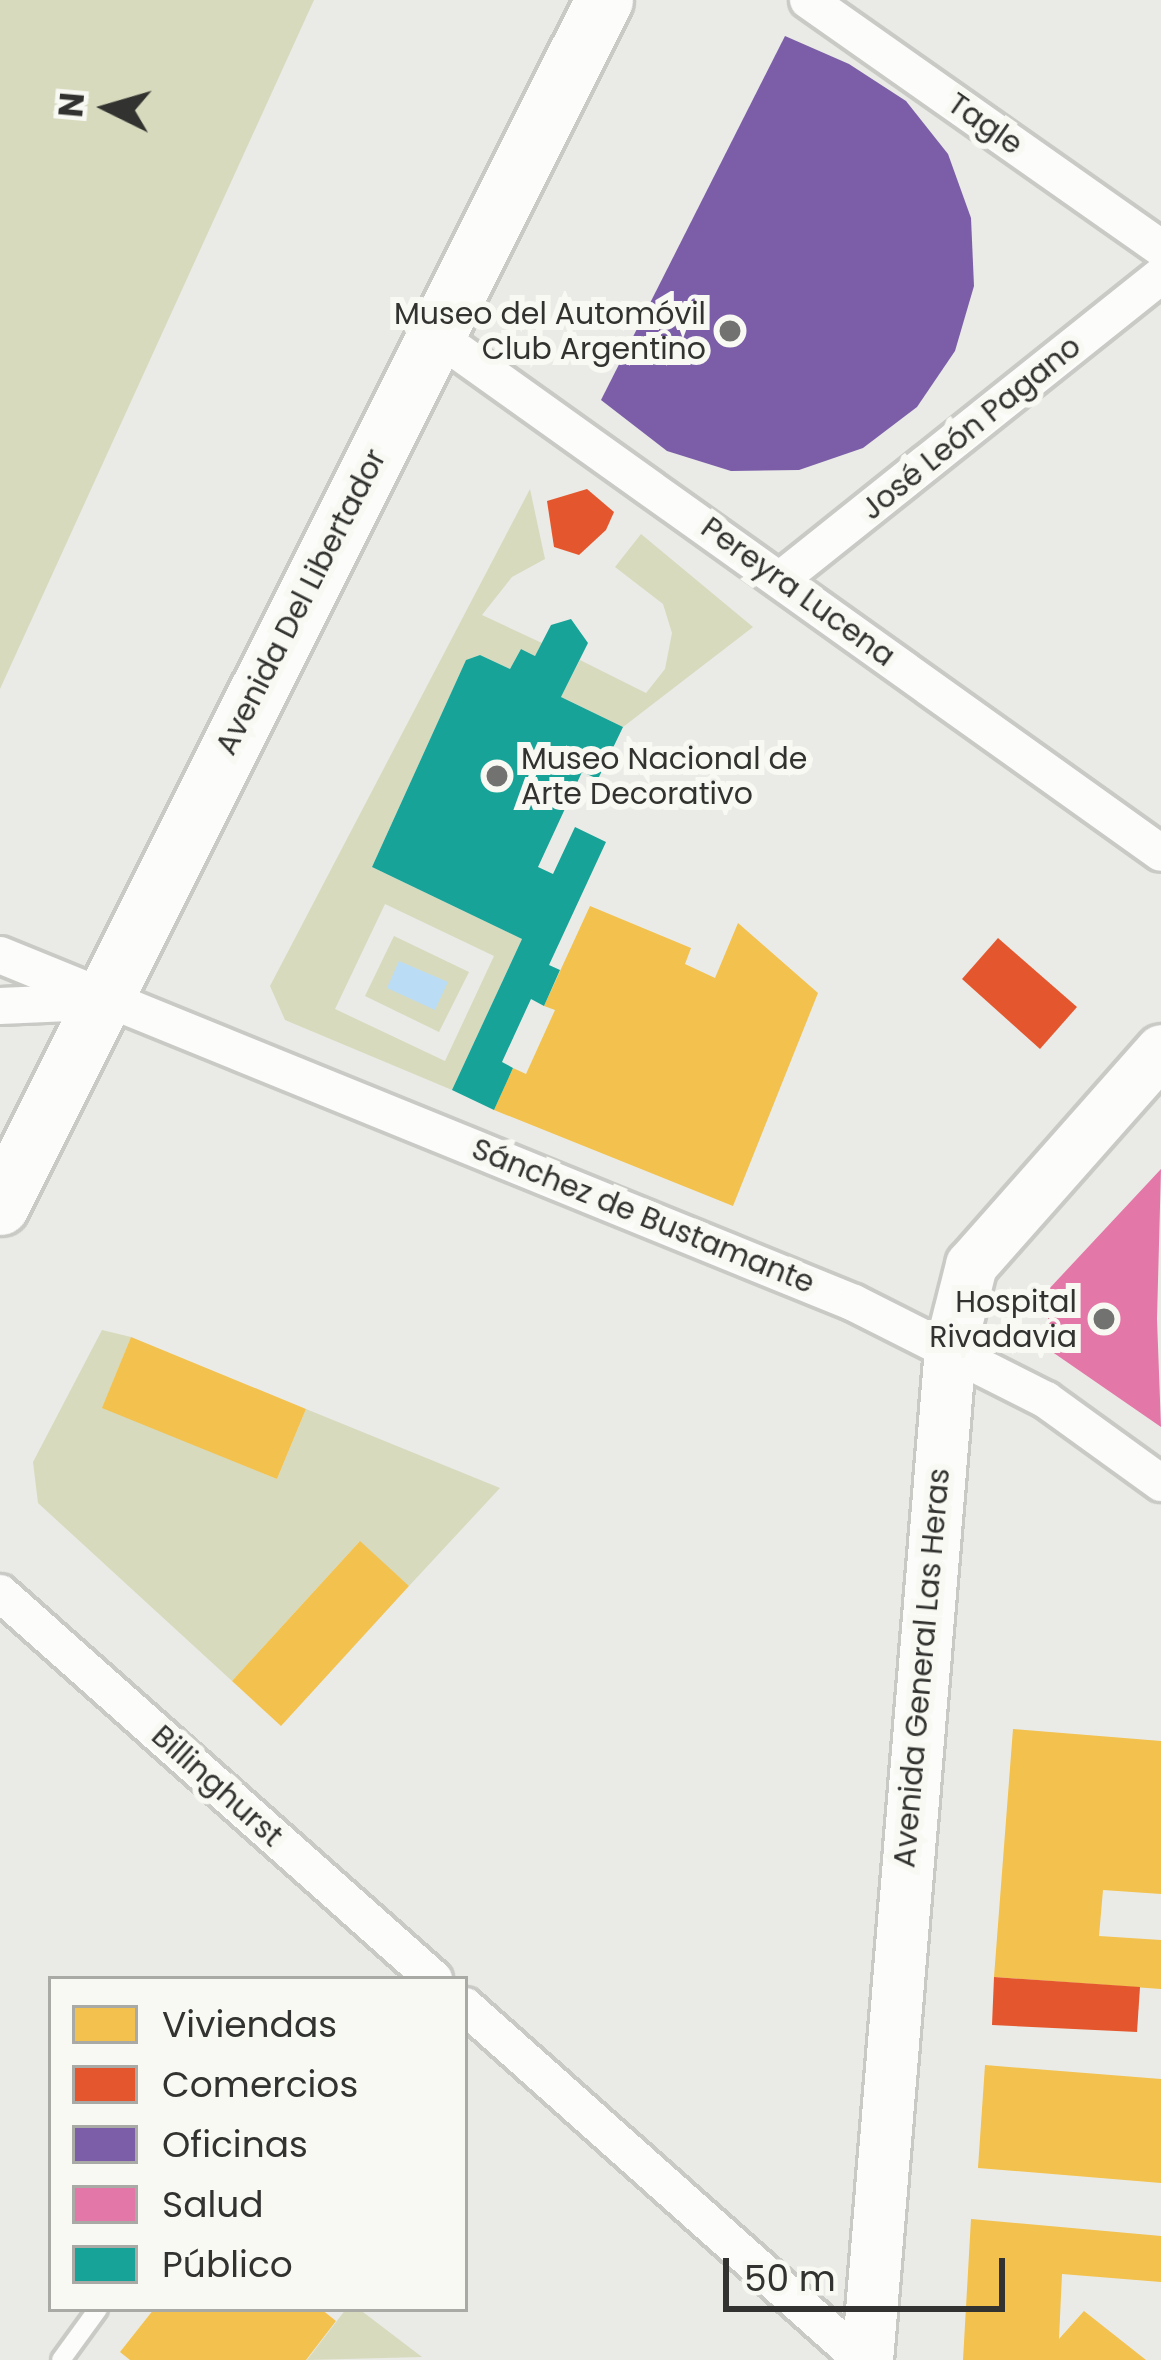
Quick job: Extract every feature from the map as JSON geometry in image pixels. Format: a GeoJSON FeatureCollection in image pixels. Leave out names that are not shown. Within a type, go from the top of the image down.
{"type":"FeatureCollection","features":[{"type":"Feature","properties":{"kind":"main road","name":"Avenida Del Libertador"},"geometry":{"type":"LineString","coordinates":[[0,1206],[604,0]]}},
{"type":"Feature","properties":{"kind":"main road","name":"Avenida General Las Heras"},"geometry":{"type":"LineString","coordinates":[[865,2360],[950,1348],[971,1265],[1161,1050]]}},
{"type":"Feature","properties":{"kind":"street","name":"Tagle"},"geometry":{"type":"LineString","coordinates":[[808,0],[1161,248]]}},
{"type":"Feature","properties":{"kind":"street","name":"José León Pagano"},"geometry":{"type":"LineString","coordinates":[[781,579],[1161,276]]}},
{"type":"Feature","properties":{"kind":"street","name":"Pereyra Lucena"},"geometry":{"type":"LineString","coordinates":[[434,334],[1161,853]]}},
{"type":"Feature","properties":{"kind":"street"},"geometry":{"type":"LineString","coordinates":[[0,955],[99,1002]]}},
{"type":"Feature","properties":{"kind":"street"},"geometry":{"type":"LineString","coordinates":[[0,1006],[99,1002]]}},
{"type":"Feature","properties":{"kind":"street","name":"Sánchez de Bustamante"},"geometry":{"type":"LineString","coordinates":[[99,1002],[225,1041],[950,1348],[1046,1400],[1161,1483]]}},
{"type":"Feature","properties":{"kind":"street","name":"Billinghurst"},"geometry":{"type":"LineString","coordinates":[[0,1593],[431,1976]]}},
{"type":"Feature","properties":{"kind":"street"},"geometry":{"type":"LineString","coordinates":[[468,2009],[865,2360]]}},
{"type":"Feature","properties":{"kind":"lane"},"geometry":{"type":"LineString","coordinates":[[61,2360],[96,2312]]}},
{"type":"Feature","properties":{"kind":"green space"},"geometry":{"type":"Polygon","coordinates":[[[0,0],[314,0],[0,689],[0,0]]]}},
{"type":"Feature","properties":{"kind":"green space"},"geometry":{"type":"Polygon","coordinates":[[[530,489],[545,559],[512,577],[482,615],[542,643],[535,656],[521,649],[510,669],[480,655],[466,660],[372,867],[522,939],[452,1090],[285,1020],[270,986],[530,489]],[[385,904],[335,1009],[445,1061],[494,956],[385,904]]]}},
{"type":"Feature","properties":{"kind":"green space"},"geometry":{"type":"Polygon","coordinates":[[[641,534],[753,627],[623,727],[561,697],[580,660],[646,693],[665,669],[672,633],[663,604],[615,567],[641,534]]]}},
{"type":"Feature","properties":{"kind":"green space"},"geometry":{"type":"Polygon","coordinates":[[[394,936],[469,972],[439,1032],[365,996],[394,936]]]}},
{"type":"Feature","properties":{"kind":"green space"},"geometry":{"type":"Polygon","coordinates":[[[102,1330],[131,1337],[103,1407],[277,1479],[306,1409],[500,1488],[409,1586],[359,1542],[232,1681],[38,1503],[33,1462],[102,1330]]]}},
{"type":"Feature","properties":{"kind":"green space"},"geometry":{"type":"Polygon","coordinates":[[[344,2312],[363,2312],[422,2357],[307,2360],[344,2312]]]}},
{"type":"Feature","properties":{"kind":"water"},"geometry":{"type":"Polygon","coordinates":[[[399,961],[448,982],[435,1010],[387,988],[399,961]]]}},
{"type":"Feature","properties":{"kind":"building: Viviendas"},"geometry":{"type":"Polygon","coordinates":[[[590,906],[691,948],[685,964],[715,978],[738,923],[818,993],[733,1206],[494,1110],[513,1068],[526,1074],[555,1010],[544,1006],[590,906]]]}},
{"type":"Feature","properties":{"kind":"building: Viviendas"},"geometry":{"type":"Polygon","coordinates":[[[131,1337],[306,1409],[277,1479],[102,1408],[131,1337]]]}},
{"type":"Feature","properties":{"kind":"building: Viviendas"},"geometry":{"type":"Polygon","coordinates":[[[360,1541],[409,1586],[281,1726],[232,1681],[360,1541]]]}},
{"type":"Feature","properties":{"kind":"building: Viviendas"},"geometry":{"type":"Polygon","coordinates":[[[1013,1729],[1161,1741],[1161,1894],[1103,1890],[1099,1936],[1161,1940],[1161,1989],[994,1977],[1013,1729]]]}},
{"type":"Feature","properties":{"kind":"building: Viviendas"},"geometry":{"type":"Polygon","coordinates":[[[985,2065],[1161,2079],[1161,2183],[978,2168],[985,2065]]]}},
{"type":"Feature","properties":{"kind":"building: Viviendas"},"geometry":{"type":"Polygon","coordinates":[[[971,2219],[1161,2236],[1161,2282],[1062,2274],[1059,2339],[1084,2311],[1146,2360],[963,2360],[971,2219]]]}},
{"type":"Feature","properties":{"kind":"building: Viviendas"},"geometry":{"type":"Polygon","coordinates":[[[152,2312],[325,2312],[336,2321],[306,2360],[130,2360],[120,2352],[152,2312]]]}},
{"type":"Feature","properties":{"kind":"building: Comercios"},"geometry":{"type":"Polygon","coordinates":[[[587,489],[614,512],[606,530],[579,555],[554,547],[547,501],[587,489]]]}},
{"type":"Feature","properties":{"kind":"building: Comercios"},"geometry":{"type":"Polygon","coordinates":[[[998,938],[1077,1007],[1040,1049],[962,979],[998,938]]]}},
{"type":"Feature","properties":{"kind":"building: Comercios"},"geometry":{"type":"Polygon","coordinates":[[[994,1977],[1140,1987],[1137,2032],[992,2025],[994,1977]]]}},
{"type":"Feature","properties":{"kind":"building: Oficinas"},"geometry":{"type":"Polygon","coordinates":[[[785,36],[849,64],[906,101],[948,154],[971,218],[974,286],[955,351],[917,407],[863,448],[799,470],[731,471],[667,451],[601,400],[785,36]]]}},
{"type":"Feature","properties":{"kind":"building: Salud","name":"Hospital Rivadavia"},"geometry":{"type":"Polygon","coordinates":[[[1161,1169],[1157,1319],[1161,1427],[1048,1349],[1048,1290],[1161,1169]]]}},
{"type":"Feature","properties":{"kind":"building: Público","name":"Museo Nacional de Arte Decorativo"},"geometry":{"type":"Polygon","coordinates":[[[571,619],[588,643],[561,697],[623,727],[598,779],[582,772],[538,867],[553,874],[575,827],[606,842],[549,965],[560,970],[544,1006],[531,999],[502,1062],[513,1068],[494,1110],[452,1090],[522,939],[372,867],[466,660],[480,655],[510,669],[521,649],[535,656],[551,625],[571,619]]]}},
{"type":"Feature","properties":{"kind":"place","name":"Museo del Automóvil Club Argentino"},"geometry":{"type":"Point","coordinates":[730,331]}},
{"type":"Feature","properties":{"kind":"place","name":"Museo Nacional de Arte Decorativo"},"geometry":{"type":"Point","coordinates":[497,776]}},
{"type":"Feature","properties":{"kind":"place","name":"Hospital Rivadavia"},"geometry":{"type":"Point","coordinates":[1104,1319]}}]}
